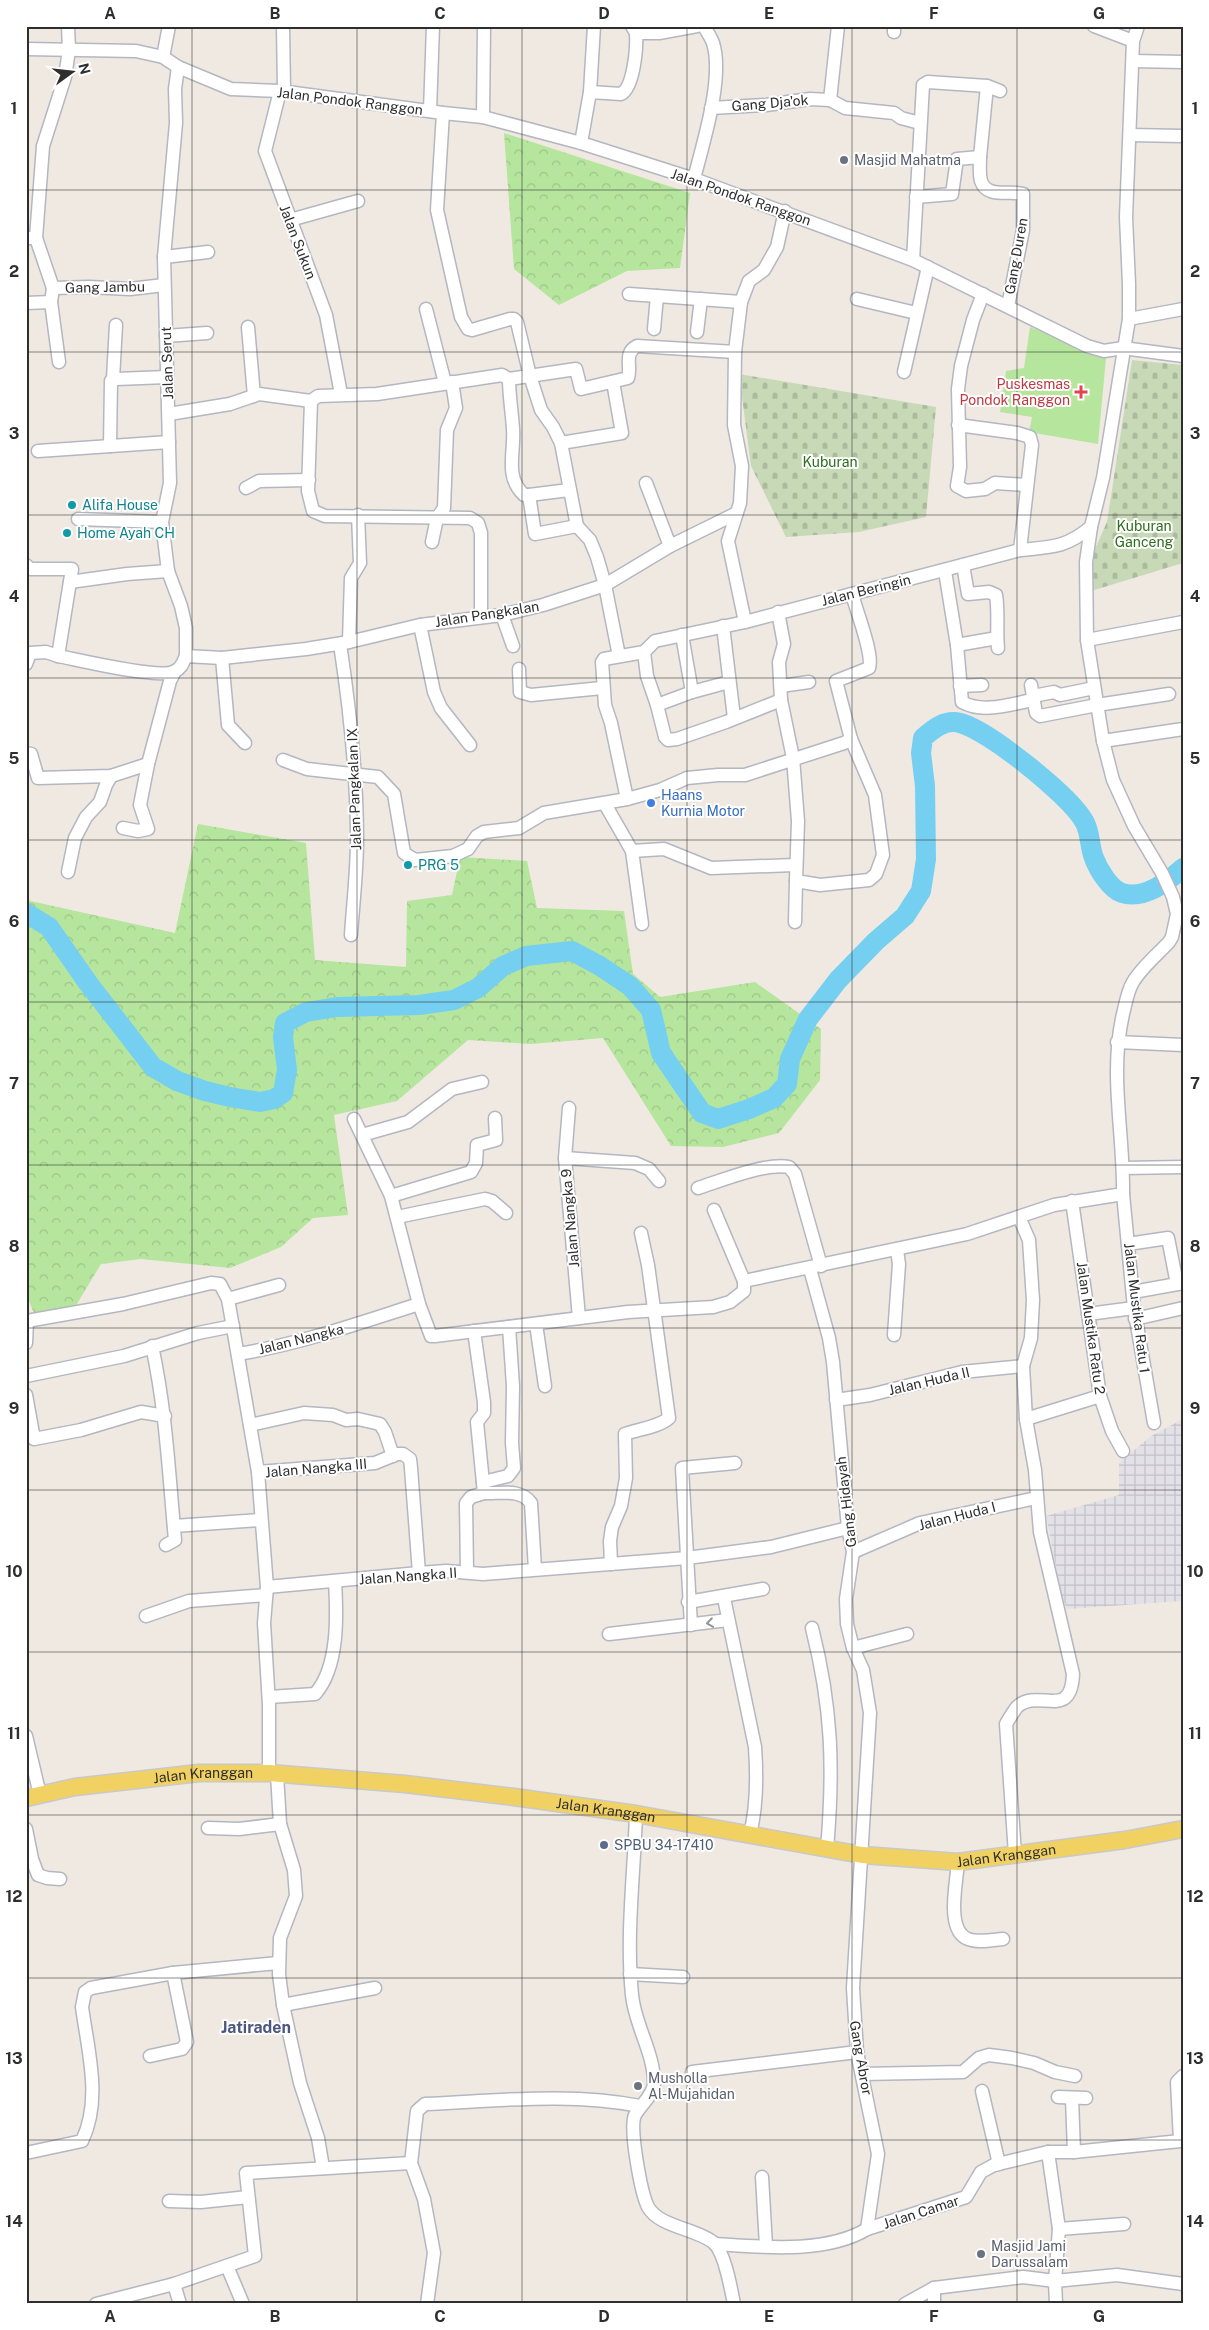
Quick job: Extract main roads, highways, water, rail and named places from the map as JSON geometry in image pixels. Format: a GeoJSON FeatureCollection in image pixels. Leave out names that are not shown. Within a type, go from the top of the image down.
{"type":"FeatureCollection","features":[{"type":"Feature","properties":{"kind":"main road","name":"Jalan Kranggan"},"geometry":{"type":"LineString","coordinates":[[33,1797],[75,1787],[199,1773],[273,1773],[405,1784],[636,1814],[862,1855],[958,1862],[1125,1840],[1183,1829]]}},
{"type":"Feature","properties":{"kind":"waterway"},"geometry":{"type":"LineString","coordinates":[[26,913],[49,927],[88,983],[153,1067],[177,1081],[205,1091],[260,1102],[274,1099],[283,1093],[287,1070],[283,1037],[285,1023],[306,1012],[337,1007],[419,1005],[454,1000],[478,988],[503,966],[526,956],[572,951],[600,966],[630,986],[651,1010],[661,1053],[702,1113],[718,1119],[749,1109],[774,1098],[787,1084],[790,1059],[808,1019],[838,980],[876,941],[905,916],[921,891],[926,859],[925,786],[921,753],[923,738],[940,726],[949,722],[955,722],[973,728],[1008,750],[1046,780],[1076,810],[1084,821],[1088,830],[1092,853],[1101,873],[1118,891],[1130,895],[1147,892],[1170,879],[1183,868]]}},
{"type":"Feature","properties":{"kind":"place","name":"Masjid Mahatma"},"geometry":{"type":"Point","coordinates":[844,160]}},
{"type":"Feature","properties":{"kind":"place","name":"Puskesmas Pondok Ranggon"},"geometry":{"type":"Point","coordinates":[1081,392]}},
{"type":"Feature","properties":{"kind":"place","name":"Alifa House"},"geometry":{"type":"Point","coordinates":[72,505]}},
{"type":"Feature","properties":{"kind":"place","name":"Home Ayah CH"},"geometry":{"type":"Point","coordinates":[67,533]}},
{"type":"Feature","properties":{"kind":"place","name":"Haans Kurnia Motor"},"geometry":{"type":"Point","coordinates":[651,803]}},
{"type":"Feature","properties":{"kind":"place","name":"PRG 5"},"geometry":{"type":"Point","coordinates":[408,865]}},
{"type":"Feature","properties":{"kind":"place","name":"SPBU 34-17410"},"geometry":{"type":"Point","coordinates":[604,1845]}},
{"type":"Feature","properties":{"kind":"place","name":"Musholla Al-Mujahidan"},"geometry":{"type":"Point","coordinates":[638,2086]}},
{"type":"Feature","properties":{"kind":"place","name":"Masjid Jami Darussalam"},"geometry":{"type":"Point","coordinates":[981,2254]}},
{"type":"Feature","properties":{"kind":"district","name":"Jatiraden"},"geometry":{"type":"Point","coordinates":[256,2027]}},
{"type":"Feature","properties":{"kind":"park label","name":"Kuburan"},"geometry":{"type":"Point","coordinates":[830,462]}},
{"type":"Feature","properties":{"kind":"park label","name":"Kuburan Ganceng"},"geometry":{"type":"Point","coordinates":[1144,534]}}]}
